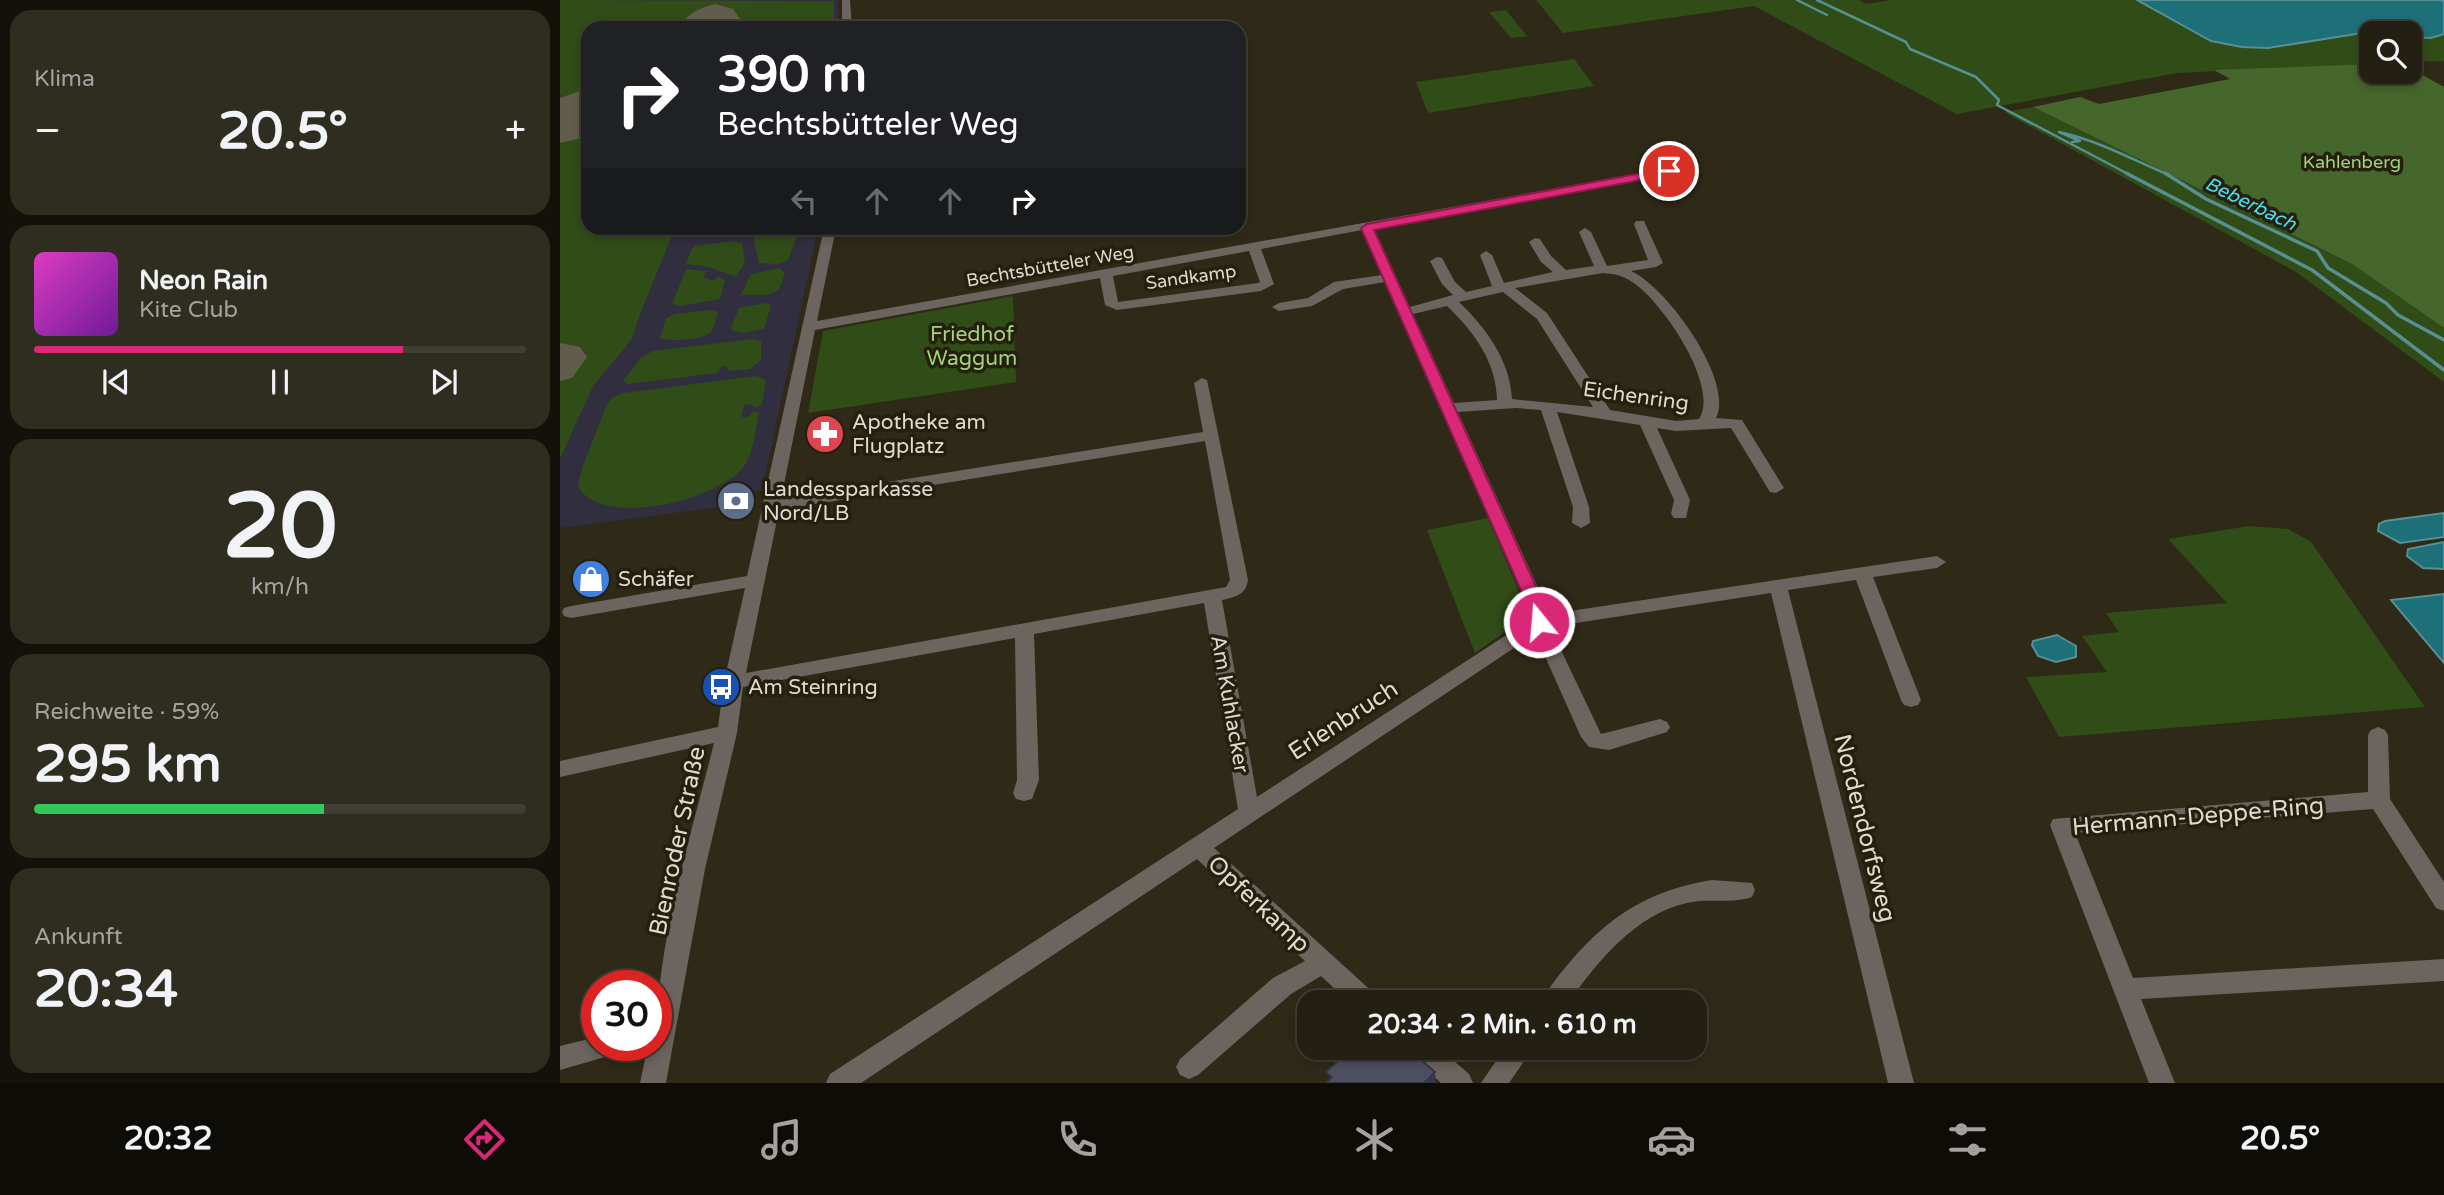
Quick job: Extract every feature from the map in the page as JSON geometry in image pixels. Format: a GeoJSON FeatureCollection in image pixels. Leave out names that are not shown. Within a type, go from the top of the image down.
{"type":"FeatureCollection","features":[{"type":"Feature","properties":{"kind":"street"},"geometry":{"type":"LineString","coordinates":[[846,0],[847,21]]}},
{"type":"Feature","properties":{"kind":"street","name":"Bechtsbütteler Weg"},"geometry":{"type":"LineString","coordinates":[[810,327],[1367,228],[1669,171]]}},
{"type":"Feature","properties":{"kind":"street"},"geometry":{"type":"LineString","coordinates":[[1405,312],[1564,275],[1656,263],[1640,224]]}},
{"type":"Feature","properties":{"kind":"street"},"geometry":{"type":"LineString","coordinates":[[1367,228],[1541,615],[1539,622],[1591,737],[1596,742],[1609,742],[1660,727]]}},
{"type":"Feature","properties":{"kind":"street"},"geometry":{"type":"LineString","coordinates":[[1585,232],[1607,269]]}},
{"type":"Feature","properties":{"kind":"street","name":"Bienroder Straße"},"geometry":{"type":"LineString","coordinates":[[672,978],[694,869],[727,733],[734,682],[830,235]]}},
{"type":"Feature","properties":{"kind":"street"},"geometry":{"type":"LineString","coordinates":[[1535,242],[1546,259],[1564,275]]}},
{"type":"Feature","properties":{"kind":"street","name":"Sandkamp"},"geometry":{"type":"LineString","coordinates":[[1106,275],[1112,305],[1117,306],[1261,287],[1267,284],[1255,248]]}},
{"type":"Feature","properties":{"kind":"street"},"geometry":{"type":"LineString","coordinates":[[1486,255],[1503,288],[1542,316],[1605,414]]}},
{"type":"Feature","properties":{"kind":"street"},"geometry":{"type":"LineString","coordinates":[[1437,261],[1457,300],[1477,326],[1500,370],[1505,403]]}},
{"type":"Feature","properties":{"kind":"street","name":"Eichenring"},"geometry":{"type":"LineString","coordinates":[[1447,408],[1505,403],[1547,406],[1676,426],[1704,423],[1711,413],[1711,391],[1683,333],[1662,303],[1645,286],[1628,274],[1607,269]]}},
{"type":"Feature","properties":{"kind":"street"},"geometry":{"type":"LineString","coordinates":[[1279,307],[1312,302],[1339,285],[1388,278]]}},
{"type":"Feature","properties":{"kind":"street"},"geometry":{"type":"LineString","coordinates":[[734,682],[1232,592],[1238,586],[1239,580],[1202,383]]}},
{"type":"Feature","properties":{"kind":"street"},"geometry":{"type":"LineString","coordinates":[[1547,406],[1581,507],[1581,523]]}},
{"type":"Feature","properties":{"kind":"street"},"geometry":{"type":"LineString","coordinates":[[1647,422],[1682,500],[1680,514]]}},
{"type":"Feature","properties":{"kind":"street"},"geometry":{"type":"LineString","coordinates":[[1704,423],[1737,423],[1776,488]]}},
{"type":"Feature","properties":{"kind":"street"},"geometry":{"type":"LineString","coordinates":[[772,506],[1212,435]]}},
{"type":"Feature","properties":{"kind":"street","name":"Erlenbruch"},"geometry":{"type":"LineString","coordinates":[[839,1083],[1539,622],[1937,562]]}},
{"type":"Feature","properties":{"kind":"street"},"geometry":{"type":"LineString","coordinates":[[1862,573],[1911,701]]}},
{"type":"Feature","properties":{"kind":"street"},"geometry":{"type":"LineString","coordinates":[[571,612],[757,580]]}},
{"type":"Feature","properties":{"kind":"street","name":"Nordendorfsweg"},"geometry":{"type":"LineString","coordinates":[[1778,586],[1901,1083]]}},
{"type":"Feature","properties":{"kind":"street","name":"Am Kuhlacker"},"geometry":{"type":"LineString","coordinates":[[1212,596],[1249,812]]}},
{"type":"Feature","properties":{"kind":"street"},"geometry":{"type":"LineString","coordinates":[[1024,631],[1028,780],[1024,793]]}},
{"type":"Feature","properties":{"kind":"street","name":"Bienroder Straße"},"geometry":{"type":"LineString","coordinates":[[560,769],[727,733]]}},
{"type":"Feature","properties":{"kind":"street"},"geometry":{"type":"LineString","coordinates":[[2378,735],[2379,800],[2444,901]]}},
{"type":"Feature","properties":{"kind":"street","name":"Hermann-Deppe-Ring"},"geometry":{"type":"LineString","coordinates":[[2162,1083],[2061,825],[2379,800]]}},
{"type":"Feature","properties":{"kind":"street","name":"Opferkamp"},"geometry":{"type":"LineString","coordinates":[[1197,846],[1352,990]]}},
{"type":"Feature","properties":{"kind":"street"},"geometry":{"type":"LineString","coordinates":[[1563,990],[1594,949],[1612,931],[1637,915],[1682,896],[1722,888],[1744,890]]}},
{"type":"Feature","properties":{"kind":"street","name":"Opferkamp"},"geometry":{"type":"LineString","coordinates":[[1189,1067],[1282,986],[1322,963]]}},
{"type":"Feature","properties":{"kind":"street"},"geometry":{"type":"LineString","coordinates":[[2124,989],[2444,970]]}},
{"type":"Feature","properties":{"kind":"street"},"geometry":{"type":"LineString","coordinates":[[560,1058],[581,1053]]}},
{"type":"Feature","properties":{"kind":"street"},"geometry":{"type":"LineString","coordinates":[[1434,1060],[1460,1083]]}},
{"type":"Feature","properties":{"kind":"street"},"geometry":{"type":"LineString","coordinates":[[1494,1083],[1511,1060]]}},
{"type":"Feature","properties":{"kind":"street","name":"Bienroder Straße"},"geometry":{"type":"LineString","coordinates":[[653,1083],[656,1061]]}},
{"type":"Feature","properties":{"kind":"shaded area"},"geometry":{"type":"Polygon","coordinates":[[[560,0],[838,0],[838,21],[581,21],[581,235],[817,235],[762,490],[723,495],[719,507],[560,528],[560,0]]]}},
{"type":"Feature","properties":{"kind":"green space"},"geometry":{"type":"Polygon","coordinates":[[[560,0],[834,1],[834,21],[581,21],[581,235],[672,235],[632,339],[593,386],[560,459],[560,0]]]}},
{"type":"Feature","properties":{"kind":"green space"},"geometry":{"type":"Polygon","coordinates":[[[1536,0],[1859,0],[1866,4],[1891,0],[2137,0],[2211,41],[2242,47],[2268,48],[2359,33],[2359,65],[2177,73],[1957,114],[1754,6],[1563,33],[1536,0]]]}},
{"type":"Feature","properties":{"kind":"green space"},"geometry":{"type":"Polygon","coordinates":[[[1506,10],[1527,36],[1511,38],[1489,12],[1506,10]]]}},
{"type":"Feature","properties":{"kind":"green space"},"geometry":{"type":"Polygon","coordinates":[[[2444,34],[2444,61],[2422,62],[2422,37],[2444,34]]]}},
{"type":"Feature","properties":{"kind":"green space"},"geometry":{"type":"Polygon","coordinates":[[[1574,59],[1594,86],[1428,113],[1416,82],[1574,59]]]}},
{"type":"Feature","properties":{"kind":"green space","name":"Kahlenberg"},"geometry":{"type":"Polygon","coordinates":[[[2359,64],[2359,84],[2422,84],[2422,75],[2444,87],[2444,328],[2352,264],[2033,107],[2080,97],[2099,104],[2230,79],[2214,70],[2359,64]]]}},
{"type":"Feature","properties":{"kind":"green space"},"geometry":{"type":"Polygon","coordinates":[[[2033,107],[2352,264],[2444,328],[2444,382],[2296,272],[2004,112],[2033,107]]]}},
{"type":"Feature","properties":{"kind":"green space"},"geometry":{"type":"Polygon","coordinates":[[[756,235],[797,235],[788,260],[779,264],[759,263],[754,241],[756,235]]]}},
{"type":"Feature","properties":{"kind":"green space"},"geometry":{"type":"Polygon","coordinates":[[[733,241],[742,243],[745,262],[736,277],[709,267],[686,264],[695,246],[733,241]]]}},
{"type":"Feature","properties":{"kind":"green space"},"geometry":{"type":"Polygon","coordinates":[[[779,268],[785,273],[779,290],[768,295],[741,295],[751,274],[779,268]]]}},
{"type":"Feature","properties":{"kind":"green space"},"geometry":{"type":"Polygon","coordinates":[[[686,269],[706,271],[704,277],[713,281],[718,276],[725,281],[720,299],[680,306],[672,304],[686,269]]]}},
{"type":"Feature","properties":{"kind":"green space","name":"Friedhof Waggum"},"geometry":{"type":"Polygon","coordinates":[[[1013,296],[1016,382],[808,413],[823,331],[1013,296]]]}},
{"type":"Feature","properties":{"kind":"green space"},"geometry":{"type":"Polygon","coordinates":[[[766,303],[771,305],[764,329],[743,333],[730,330],[739,308],[766,303]]]}},
{"type":"Feature","properties":{"kind":"green space"},"geometry":{"type":"Polygon","coordinates":[[[711,310],[718,312],[710,333],[685,340],[660,338],[666,318],[675,314],[711,310]]]}},
{"type":"Feature","properties":{"kind":"green space"},"geometry":{"type":"Polygon","coordinates":[[[752,339],[761,341],[761,360],[750,369],[728,371],[726,366],[721,367],[717,373],[628,384],[623,381],[641,358],[653,351],[752,339]]]}},
{"type":"Feature","properties":{"kind":"green space"},"geometry":{"type":"Polygon","coordinates":[[[756,376],[766,380],[762,405],[754,408],[751,404],[744,405],[741,417],[759,412],[752,450],[742,469],[728,480],[709,491],[685,499],[634,508],[611,506],[591,500],[578,487],[581,471],[607,404],[613,397],[624,393],[756,376]]]}},
{"type":"Feature","properties":{"kind":"green space"},"geometry":{"type":"Polygon","coordinates":[[[1488,518],[1529,615],[1475,653],[1427,530],[1488,518]]]}},
{"type":"Feature","properties":{"kind":"green space"},"geometry":{"type":"Polygon","coordinates":[[[2249,526],[2288,529],[2311,542],[2425,707],[2059,737],[2026,677],[2107,672],[2082,636],[2119,632],[2106,613],[2227,603],[2168,539],[2249,526]]]}},
{"type":"Feature","properties":{"kind":"water"},"geometry":{"type":"Polygon","coordinates":[[[2137,0],[2444,1],[2444,34],[2431,38],[2422,38],[2422,21],[2359,21],[2359,33],[2268,48],[2242,47],[2211,41],[2137,0]]]}},
{"type":"Feature","properties":{"kind":"water"},"geometry":{"type":"Polygon","coordinates":[[[2444,513],[2444,537],[2400,543],[2378,531],[2379,524],[2385,521],[2444,513]]]}},
{"type":"Feature","properties":{"kind":"water"},"geometry":{"type":"Polygon","coordinates":[[[2444,542],[2444,569],[2423,568],[2407,556],[2408,549],[2444,542]]]}},
{"type":"Feature","properties":{"kind":"water"},"geometry":{"type":"Polygon","coordinates":[[[2444,594],[2444,663],[2391,600],[2444,594]]]}},
{"type":"Feature","properties":{"kind":"water"},"geometry":{"type":"Polygon","coordinates":[[[2057,635],[2076,646],[2076,657],[2056,662],[2038,656],[2032,645],[2033,641],[2057,635]]]}},
{"type":"Feature","properties":{"kind":"building"},"geometry":{"type":"Polygon","coordinates":[[[1339,1060],[1421,1060],[1435,1072],[1424,1083],[1326,1083],[1332,1077],[1326,1072],[1339,1060]]]}},
{"type":"Feature","properties":{"kind":"waterway"},"geometry":{"type":"LineString","coordinates":[[1797,0],[1827,15]]}},
{"type":"Feature","properties":{"kind":"waterway","name":"Beberbach"},"geometry":{"type":"LineString","coordinates":[[1817,0],[1906,42],[1910,49],[1976,77],[1999,100],[1997,105],[2130,175]]}},
{"type":"Feature","properties":{"kind":"waterway","name":"Beberbach"},"geometry":{"type":"LineString","coordinates":[[2072,142],[2080,141],[2059,132],[2101,145],[2166,174]]}},
{"type":"Feature","properties":{"kind":"waterway"},"geometry":{"type":"LineString","coordinates":[[2126,173],[2312,270],[2444,370]]}},
{"type":"Feature","properties":{"kind":"waterway","name":"Beberbach"},"geometry":{"type":"LineString","coordinates":[[2166,174],[2206,199],[2317,251],[2328,268],[2386,303],[2398,315],[2444,340]]}},
{"type":"Feature","properties":{"kind":"taxiway"},"geometry":{"type":"LineString","coordinates":[[560,353],[570,357],[560,371]]}},
{"type":"Feature","properties":{"kind":"runway"},"geometry":{"type":"LineString","coordinates":[[560,125],[581,111]]}},
{"type":"Feature","properties":{"kind":"place","name":"Apotheke am Flugplatz"},"geometry":{"type":"Point","coordinates":[825,434]}},
{"type":"Feature","properties":{"kind":"place","name":"Landessparkasse Nord/LB"},"geometry":{"type":"Point","coordinates":[736,501]}},
{"type":"Feature","properties":{"kind":"place","name":"Schäfer"},"geometry":{"type":"Point","coordinates":[591,579]}},
{"type":"Feature","properties":{"kind":"place","name":"Am Steinring"},"geometry":{"type":"Point","coordinates":[721,687]}},
{"type":"Feature","properties":{"kind":"route"},"geometry":{"type":"LineString","coordinates":[[1539,622],[1541,615],[1367,228],[1669,171]]}}]}
